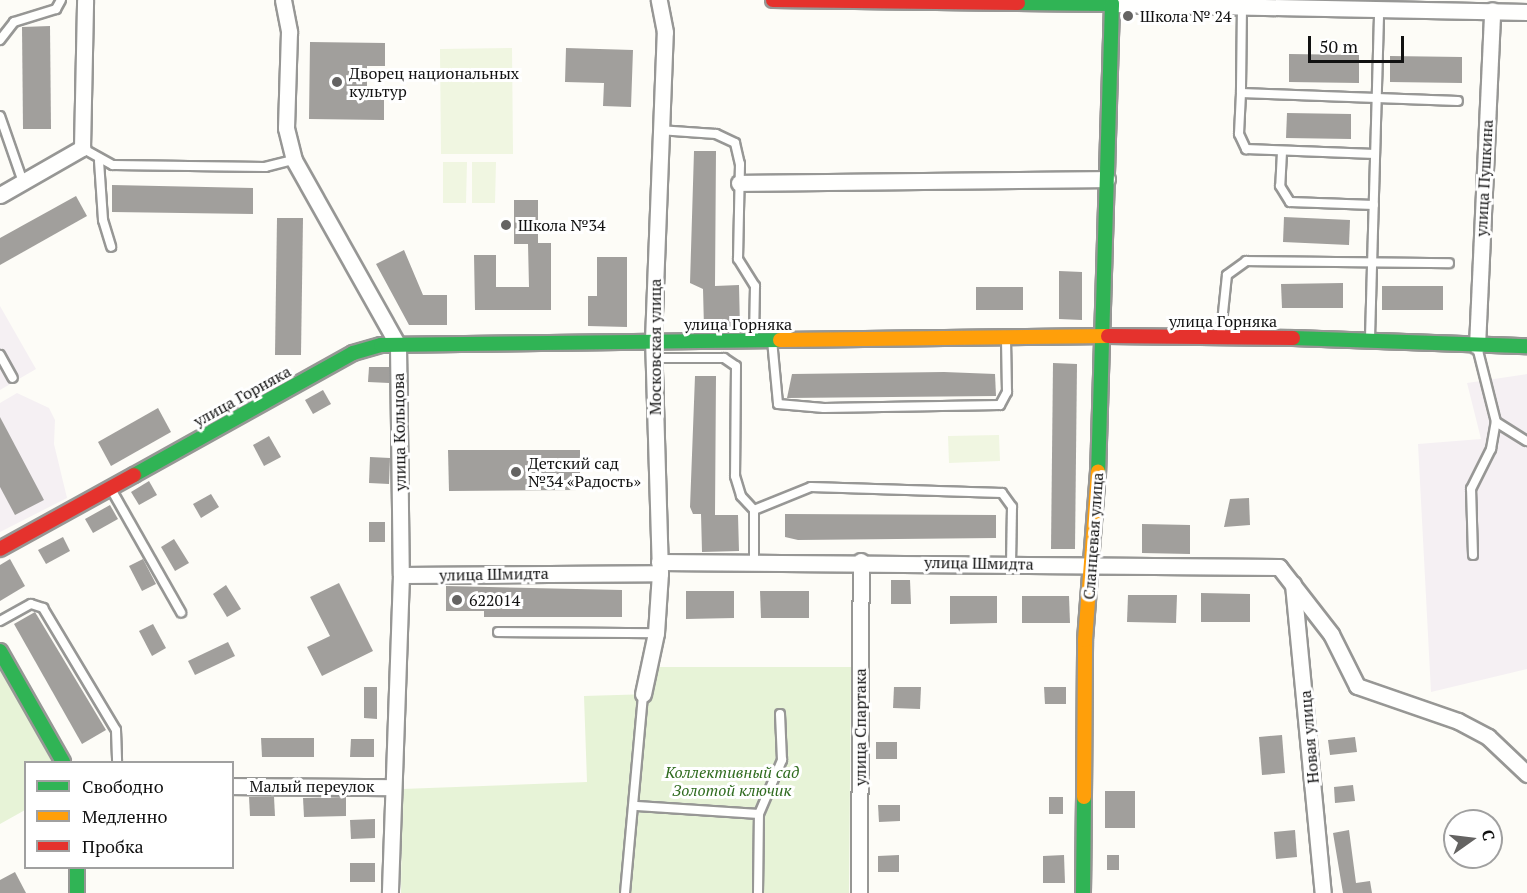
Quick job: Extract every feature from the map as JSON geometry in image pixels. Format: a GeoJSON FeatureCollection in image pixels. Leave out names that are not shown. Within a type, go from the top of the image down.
{"type":"FeatureCollection","features":[{"type":"Feature","properties":{"kind":"street"},"geometry":{"type":"LineString","coordinates":[[0,195],[82,147],[85,0]]}},
{"type":"Feature","properties":{"kind":"street","name":"улица Кольцова"},"geometry":{"type":"LineString","coordinates":[[283,0],[289,32],[286,120],[294,160],[398,345],[401,575],[390,893]]}},
{"type":"Feature","properties":{"kind":"street","name":"Московская улица"},"geometry":{"type":"LineString","coordinates":[[643,694],[656,633],[660,567],[653,340],[657,130],[665,32],[659,0]]}},
{"type":"Feature","properties":{"kind":"street"},"geometry":{"type":"LineString","coordinates":[[773,0],[1242,4],[1379,10],[1492,10],[1510,6],[1527,12]]}},
{"type":"Feature","properties":{"kind":"street","name":"Сланцевая улица"},"geometry":{"type":"LineString","coordinates":[[1083,893],[1085,640],[1092,564],[1103,340],[1112,4]]}},
{"type":"Feature","properties":{"kind":"street","name":"улица Пушкина"},"geometry":{"type":"LineString","coordinates":[[1477,345],[1492,10]]}},
{"type":"Feature","properties":{"kind":"street"},"geometry":{"type":"LineString","coordinates":[[739,183],[1107,179]]}},
{"type":"Feature","properties":{"kind":"street","name":"улица Горняка"},"geometry":{"type":"LineString","coordinates":[[0,549],[353,353],[398,345],[653,340],[1103,340],[1221,335],[1527,346]]}},
{"type":"Feature","properties":{"kind":"street","name":"улица Шмидта"},"geometry":{"type":"LineString","coordinates":[[401,575],[660,567],[754,561],[861,561],[1279,567],[1292,581]]}},
{"type":"Feature","properties":{"kind":"street","name":"улица Спартака"},"geometry":{"type":"LineString","coordinates":[[859,893],[861,561]]}},
{"type":"Feature","properties":{"kind":"street"},"geometry":{"type":"LineString","coordinates":[[1292,581],[1331,634],[1357,686],[1458,721],[1488,737],[1527,774]]}},
{"type":"Feature","properties":{"kind":"street","name":"Новая улица"},"geometry":{"type":"LineString","coordinates":[[1292,581],[1323,893]]}},
{"type":"Feature","properties":{"kind":"street"},"geometry":{"type":"LineString","coordinates":[[0,651],[62,761]]}},
{"type":"Feature","properties":{"kind":"street","name":"Малый переулок"},"geometry":{"type":"LineString","coordinates":[[234,786],[392,787]]}},
{"type":"Feature","properties":{"kind":"street"},"geometry":{"type":"LineString","coordinates":[[77,869],[77,893]]}},
{"type":"Feature","properties":{"kind":"lane"},"geometry":{"type":"LineString","coordinates":[[0,40],[14,22],[56,9],[61,0]]}},
{"type":"Feature","properties":{"kind":"lane"},"geometry":{"type":"LineString","coordinates":[[1242,4],[1243,146],[1282,152],[1375,154]]}},
{"type":"Feature","properties":{"kind":"lane"},"geometry":{"type":"LineString","coordinates":[[1370,339],[1379,10]]}},
{"type":"Feature","properties":{"kind":"lane"},"geometry":{"type":"LineString","coordinates":[[1241,93],[1458,101]]}},
{"type":"Feature","properties":{"kind":"lane"},"geometry":{"type":"LineString","coordinates":[[0,118],[23,182]]}},
{"type":"Feature","properties":{"kind":"lane"},"geometry":{"type":"LineString","coordinates":[[657,130],[728,137],[738,150],[738,259],[755,286],[754,340]]}},
{"type":"Feature","properties":{"kind":"lane"},"geometry":{"type":"LineString","coordinates":[[82,147],[99,160],[265,167],[294,160]]}},
{"type":"Feature","properties":{"kind":"lane"},"geometry":{"type":"LineString","coordinates":[[1282,152],[1280,186],[1290,201],[1374,205]]}},
{"type":"Feature","properties":{"kind":"lane"},"geometry":{"type":"LineString","coordinates":[[99,160],[111,247]]}},
{"type":"Feature","properties":{"kind":"lane"},"geometry":{"type":"LineString","coordinates":[[1221,335],[1225,286],[1233,265],[1259,260],[1449,263]]}},
{"type":"Feature","properties":{"kind":"lane"},"geometry":{"type":"LineString","coordinates":[[772,340],[778,404],[835,408],[1000,405],[1007,392],[1006,340]]}},
{"type":"Feature","properties":{"kind":"lane"},"geometry":{"type":"LineString","coordinates":[[1473,555],[1471,489],[1491,449],[1496,422],[1477,345]]}},
{"type":"Feature","properties":{"kind":"lane"},"geometry":{"type":"LineString","coordinates":[[0,355],[13,378]]}},
{"type":"Feature","properties":{"kind":"lane"},"geometry":{"type":"LineString","coordinates":[[654,358],[724,358],[736,366],[735,476],[741,496],[754,510],[754,561]]}},
{"type":"Feature","properties":{"kind":"lane"},"geometry":{"type":"LineString","coordinates":[[1496,422],[1527,441]]}},
{"type":"Feature","properties":{"kind":"lane"},"geometry":{"type":"LineString","coordinates":[[754,510],[811,487],[1002,493],[1012,507],[1011,563]]}},
{"type":"Feature","properties":{"kind":"lane"},"geometry":{"type":"LineString","coordinates":[[110,488],[181,612]]}},
{"type":"Feature","properties":{"kind":"lane"},"geometry":{"type":"LineString","coordinates":[[0,621],[31,604],[44,608],[116,730],[117,761]]}},
{"type":"Feature","properties":{"kind":"lane"},"geometry":{"type":"LineString","coordinates":[[498,632],[656,633]]}},
{"type":"Feature","properties":{"kind":"lane"},"geometry":{"type":"LineString","coordinates":[[625,893],[637,806],[643,694]]}},
{"type":"Feature","properties":{"kind":"lane"},"geometry":{"type":"LineString","coordinates":[[758,893],[759,814],[782,760],[780,714]]}},
{"type":"Feature","properties":{"kind":"lane"},"geometry":{"type":"LineString","coordinates":[[637,806],[759,814]]}},
{"type":"Feature","properties":{"kind":"shaded area"},"geometry":{"type":"Polygon","coordinates":[[[0,306],[36,369],[0,390],[0,306]]]}},
{"type":"Feature","properties":{"kind":"shaded area"},"geometry":{"type":"Polygon","coordinates":[[[1527,374],[1527,669],[1431,692],[1418,444],[1481,439],[1467,383],[1527,374]]]}},
{"type":"Feature","properties":{"kind":"shaded area"},"geometry":{"type":"Polygon","coordinates":[[[17,393],[49,408],[55,420],[54,444],[67,498],[0,532],[0,403],[17,393]]]}},
{"type":"Feature","properties":{"kind":"green space"},"geometry":{"type":"Polygon","coordinates":[[[512,48],[513,154],[441,154],[440,49],[512,48]]]}},
{"type":"Feature","properties":{"kind":"green space"},"geometry":{"type":"Polygon","coordinates":[[[443,162],[467,162],[466,203],[443,203],[443,162]]]}},
{"type":"Feature","properties":{"kind":"green space"},"geometry":{"type":"Polygon","coordinates":[[[472,162],[496,162],[495,203],[472,203],[472,162]]]}},
{"type":"Feature","properties":{"kind":"green space"},"geometry":{"type":"Polygon","coordinates":[[[999,435],[1000,461],[949,463],[948,436],[999,435]]]}},
{"type":"Feature","properties":{"kind":"green space","name":"Коллективный сад Золотой ключик"},"geometry":{"type":"Polygon","coordinates":[[[651,667],[851,667],[849,893],[401,893],[402,789],[587,782],[584,696],[651,694],[651,667]]]}},
{"type":"Feature","properties":{"kind":"green space"},"geometry":{"type":"Polygon","coordinates":[[[0,669],[51,761],[24,761],[24,811],[0,824],[0,669]]]}},
{"type":"Feature","properties":{"kind":"building"},"geometry":{"type":"Polygon","coordinates":[[[50,26],[51,129],[23,129],[22,27],[50,26]]]}},
{"type":"Feature","properties":{"kind":"building","name":"Дворец национальных культур"},"geometry":{"type":"Polygon","coordinates":[[[310,42],[385,43],[385,66],[367,66],[367,98],[384,98],[384,120],[309,119],[310,42]]]}},
{"type":"Feature","properties":{"kind":"building"},"geometry":{"type":"Polygon","coordinates":[[[566,48],[633,50],[631,107],[603,106],[604,83],[565,82],[566,48]]]}},
{"type":"Feature","properties":{"kind":"building"},"geometry":{"type":"Polygon","coordinates":[[[1289,54],[1359,55],[1359,83],[1289,82],[1289,54]]]}},
{"type":"Feature","properties":{"kind":"building"},"geometry":{"type":"Polygon","coordinates":[[[1390,56],[1462,57],[1462,83],[1390,82],[1390,56]]]}},
{"type":"Feature","properties":{"kind":"building"},"geometry":{"type":"Polygon","coordinates":[[[1287,113],[1351,114],[1351,139],[1286,138],[1287,113]]]}},
{"type":"Feature","properties":{"kind":"building"},"geometry":{"type":"Polygon","coordinates":[[[694,151],[716,151],[715,286],[739,285],[740,328],[704,328],[703,289],[690,283],[694,151]]]}},
{"type":"Feature","properties":{"kind":"building"},"geometry":{"type":"Polygon","coordinates":[[[112,185],[253,188],[253,214],[112,212],[112,185]]]}},
{"type":"Feature","properties":{"kind":"building"},"geometry":{"type":"Polygon","coordinates":[[[76,196],[87,216],[0,265],[0,238],[76,196]]]}},
{"type":"Feature","properties":{"kind":"building"},"geometry":{"type":"Polygon","coordinates":[[[514,200],[538,200],[538,243],[551,243],[551,310],[475,310],[474,255],[496,255],[496,287],[529,287],[528,244],[514,244],[514,200]]]}},
{"type":"Feature","properties":{"kind":"building"},"geometry":{"type":"Polygon","coordinates":[[[1284,217],[1350,220],[1349,245],[1283,242],[1284,217]]]}},
{"type":"Feature","properties":{"kind":"building"},"geometry":{"type":"Polygon","coordinates":[[[277,218],[303,218],[301,355],[275,355],[277,218]]]}},
{"type":"Feature","properties":{"kind":"building"},"geometry":{"type":"Polygon","coordinates":[[[404,250],[423,295],[447,295],[447,325],[409,325],[376,264],[404,250]]]}},
{"type":"Feature","properties":{"kind":"building"},"geometry":{"type":"Polygon","coordinates":[[[597,257],[627,257],[627,327],[588,326],[588,296],[597,296],[597,257]]]}},
{"type":"Feature","properties":{"kind":"building"},"geometry":{"type":"Polygon","coordinates":[[[1059,271],[1082,272],[1082,320],[1059,319],[1059,271]]]}},
{"type":"Feature","properties":{"kind":"building"},"geometry":{"type":"Polygon","coordinates":[[[1343,283],[1343,308],[1282,308],[1281,284],[1343,283]]]}},
{"type":"Feature","properties":{"kind":"building"},"geometry":{"type":"Polygon","coordinates":[[[1382,286],[1443,286],[1443,310],[1382,310],[1382,286]]]}},
{"type":"Feature","properties":{"kind":"building"},"geometry":{"type":"Polygon","coordinates":[[[976,287],[1023,287],[1023,310],[976,310],[976,287]]]}},
{"type":"Feature","properties":{"kind":"building"},"geometry":{"type":"Polygon","coordinates":[[[1053,363],[1077,364],[1075,549],[1051,549],[1053,363]]]}},
{"type":"Feature","properties":{"kind":"building"},"geometry":{"type":"Polygon","coordinates":[[[369,367],[389,367],[389,383],[368,382],[369,367]]]}},
{"type":"Feature","properties":{"kind":"building"},"geometry":{"type":"Polygon","coordinates":[[[944,372],[995,374],[996,396],[787,398],[792,374],[944,372]]]}},
{"type":"Feature","properties":{"kind":"building"},"geometry":{"type":"Polygon","coordinates":[[[695,376],[716,376],[715,515],[738,515],[739,551],[702,552],[701,514],[693,514],[690,507],[695,376]]]}},
{"type":"Feature","properties":{"kind":"building"},"geometry":{"type":"Polygon","coordinates":[[[323,390],[331,404],[313,414],[305,400],[323,390]]]}},
{"type":"Feature","properties":{"kind":"building"},"geometry":{"type":"Polygon","coordinates":[[[158,408],[171,432],[111,466],[98,442],[158,408]]]}},
{"type":"Feature","properties":{"kind":"building"},"geometry":{"type":"Polygon","coordinates":[[[0,417],[44,500],[15,515],[0,487],[0,417]]]}},
{"type":"Feature","properties":{"kind":"building"},"geometry":{"type":"Polygon","coordinates":[[[269,436],[281,457],[264,466],[253,445],[269,436]]]}},
{"type":"Feature","properties":{"kind":"building"},"geometry":{"type":"Polygon","coordinates":[[[448,450],[580,450],[580,490],[449,491],[448,450]]]}},
{"type":"Feature","properties":{"kind":"building"},"geometry":{"type":"Polygon","coordinates":[[[370,457],[390,458],[389,484],[369,483],[370,457]]]}},
{"type":"Feature","properties":{"kind":"building"},"geometry":{"type":"Polygon","coordinates":[[[149,481],[157,495],[139,505],[131,492],[149,481]]]}},
{"type":"Feature","properties":{"kind":"building"},"geometry":{"type":"Polygon","coordinates":[[[211,494],[219,507],[201,518],[193,504],[211,494]]]}},
{"type":"Feature","properties":{"kind":"building"},"geometry":{"type":"Polygon","coordinates":[[[1249,498],[1250,525],[1224,527],[1230,499],[1249,498]]]}},
{"type":"Feature","properties":{"kind":"building"},"geometry":{"type":"Polygon","coordinates":[[[110,505],[118,519],[93,533],[85,519],[110,505]]]}},
{"type":"Feature","properties":{"kind":"building"},"geometry":{"type":"Polygon","coordinates":[[[785,514],[996,515],[996,538],[798,540],[785,537],[785,514]]]}},
{"type":"Feature","properties":{"kind":"building"},"geometry":{"type":"Polygon","coordinates":[[[369,522],[385,522],[385,542],[369,542],[369,522]]]}},
{"type":"Feature","properties":{"kind":"building"},"geometry":{"type":"Polygon","coordinates":[[[1142,524],[1190,525],[1190,554],[1142,553],[1142,524]]]}},
{"type":"Feature","properties":{"kind":"building"},"geometry":{"type":"Polygon","coordinates":[[[63,537],[70,551],[46,564],[38,550],[63,537]]]}},
{"type":"Feature","properties":{"kind":"building"},"geometry":{"type":"Polygon","coordinates":[[[174,539],[189,563],[175,571],[161,547],[174,539]]]}},
{"type":"Feature","properties":{"kind":"building"},"geometry":{"type":"Polygon","coordinates":[[[10,559],[25,586],[0,601],[0,565],[10,559]]]}},
{"type":"Feature","properties":{"kind":"building"},"geometry":{"type":"Polygon","coordinates":[[[143,559],[156,584],[142,591],[129,566],[143,559]]]}},
{"type":"Feature","properties":{"kind":"building"},"geometry":{"type":"Polygon","coordinates":[[[891,580],[910,580],[911,604],[891,604],[891,580]]]}},
{"type":"Feature","properties":{"kind":"building"},"geometry":{"type":"Polygon","coordinates":[[[339,583],[373,651],[322,676],[307,647],[330,636],[310,597],[339,583]]]}},
{"type":"Feature","properties":{"kind":"building"},"geometry":{"type":"Polygon","coordinates":[[[226,585],[241,609],[227,617],[213,594],[226,585]]]}},
{"type":"Feature","properties":{"kind":"building"},"geometry":{"type":"Polygon","coordinates":[[[446,586],[622,590],[622,617],[484,617],[484,611],[446,611],[446,586]]]}},
{"type":"Feature","properties":{"kind":"building"},"geometry":{"type":"Polygon","coordinates":[[[686,591],[734,591],[734,618],[686,619],[686,591]]]}},
{"type":"Feature","properties":{"kind":"building"},"geometry":{"type":"Polygon","coordinates":[[[760,591],[809,591],[809,618],[761,618],[760,591]]]}},
{"type":"Feature","properties":{"kind":"building"},"geometry":{"type":"Polygon","coordinates":[[[1201,593],[1250,594],[1250,622],[1201,622],[1201,593]]]}},
{"type":"Feature","properties":{"kind":"building"},"geometry":{"type":"Polygon","coordinates":[[[1128,595],[1177,595],[1176,623],[1127,622],[1128,595]]]}},
{"type":"Feature","properties":{"kind":"building"},"geometry":{"type":"Polygon","coordinates":[[[950,596],[997,596],[997,623],[950,624],[950,596]]]}},
{"type":"Feature","properties":{"kind":"building"},"geometry":{"type":"Polygon","coordinates":[[[1022,596],[1069,596],[1070,623],[1022,623],[1022,596]]]}},
{"type":"Feature","properties":{"kind":"building"},"geometry":{"type":"Polygon","coordinates":[[[35,612],[106,730],[82,744],[14,624],[35,612]]]}},
{"type":"Feature","properties":{"kind":"building"},"geometry":{"type":"Polygon","coordinates":[[[153,624],[166,648],[152,656],[139,631],[153,624]]]}},
{"type":"Feature","properties":{"kind":"building"},"geometry":{"type":"Polygon","coordinates":[[[228,642],[235,656],[195,675],[188,661],[228,642]]]}},
{"type":"Feature","properties":{"kind":"building"},"geometry":{"type":"Polygon","coordinates":[[[364,687],[377,687],[377,719],[364,718],[364,687]]]}},
{"type":"Feature","properties":{"kind":"building"},"geometry":{"type":"Polygon","coordinates":[[[894,687],[921,687],[920,709],[893,708],[894,687]]]}},
{"type":"Feature","properties":{"kind":"building"},"geometry":{"type":"Polygon","coordinates":[[[1044,687],[1066,687],[1066,704],[1045,704],[1044,687]]]}},
{"type":"Feature","properties":{"kind":"building"},"geometry":{"type":"Polygon","coordinates":[[[1282,735],[1285,773],[1262,775],[1259,737],[1282,735]]]}},
{"type":"Feature","properties":{"kind":"building"},"geometry":{"type":"Polygon","coordinates":[[[1355,737],[1357,752],[1330,755],[1328,740],[1355,737]]]}},
{"type":"Feature","properties":{"kind":"building"},"geometry":{"type":"Polygon","coordinates":[[[261,738],[314,738],[314,757],[262,757],[261,738]]]}},
{"type":"Feature","properties":{"kind":"building"},"geometry":{"type":"Polygon","coordinates":[[[351,739],[374,739],[374,757],[350,757],[351,739]]]}},
{"type":"Feature","properties":{"kind":"building"},"geometry":{"type":"Polygon","coordinates":[[[876,742],[897,742],[897,759],[876,759],[876,742]]]}},
{"type":"Feature","properties":{"kind":"building"},"geometry":{"type":"Polygon","coordinates":[[[1353,785],[1355,801],[1335,803],[1334,787],[1353,785]]]}},
{"type":"Feature","properties":{"kind":"building"},"geometry":{"type":"Polygon","coordinates":[[[1105,791],[1135,791],[1135,828],[1105,828],[1105,791]]]}},
{"type":"Feature","properties":{"kind":"building"},"geometry":{"type":"Polygon","coordinates":[[[249,797],[274,797],[275,816],[250,816],[249,797]]]}},
{"type":"Feature","properties":{"kind":"building"},"geometry":{"type":"Polygon","coordinates":[[[346,797],[346,816],[304,817],[303,798],[346,797]]]}},
{"type":"Feature","properties":{"kind":"building"},"geometry":{"type":"Polygon","coordinates":[[[1049,797],[1063,797],[1063,814],[1049,814],[1049,797]]]}},
{"type":"Feature","properties":{"kind":"building"},"geometry":{"type":"Polygon","coordinates":[[[878,805],[900,805],[900,821],[879,822],[878,805]]]}},
{"type":"Feature","properties":{"kind":"building"},"geometry":{"type":"Polygon","coordinates":[[[375,819],[375,838],[351,839],[350,820],[375,819]]]}},
{"type":"Feature","properties":{"kind":"building"},"geometry":{"type":"Polygon","coordinates":[[[1295,830],[1297,857],[1276,859],[1274,832],[1295,830]]]}},
{"type":"Feature","properties":{"kind":"building"},"geometry":{"type":"Polygon","coordinates":[[[1349,830],[1356,883],[1370,881],[1372,893],[1343,893],[1333,833],[1349,830]]]}},
{"type":"Feature","properties":{"kind":"building"},"geometry":{"type":"Polygon","coordinates":[[[899,855],[899,872],[878,872],[878,856],[899,855]]]}},
{"type":"Feature","properties":{"kind":"building"},"geometry":{"type":"Polygon","coordinates":[[[1064,855],[1065,883],[1043,883],[1043,856],[1064,855]]]}},
{"type":"Feature","properties":{"kind":"building"},"geometry":{"type":"Polygon","coordinates":[[[1107,855],[1119,855],[1119,870],[1107,870],[1107,855]]]}},
{"type":"Feature","properties":{"kind":"building"},"geometry":{"type":"Polygon","coordinates":[[[350,863],[375,863],[375,882],[350,882],[350,863]]]}},
{"type":"Feature","properties":{"kind":"building"},"geometry":{"type":"Polygon","coordinates":[[[15,872],[26,893],[0,893],[0,880],[15,872]]]}},
{"type":"Feature","properties":{"kind":"traffic: fast"},"geometry":{"type":"LineString","coordinates":[[1018,3],[1112,4],[1098,472]]}},
{"type":"Feature","properties":{"kind":"traffic: fast"},"geometry":{"type":"LineString","coordinates":[[1293,338],[1527,346]]}},
{"type":"Feature","properties":{"kind":"traffic: fast"},"geometry":{"type":"LineString","coordinates":[[134,475],[353,353],[381,345],[780,340]]}},
{"type":"Feature","properties":{"kind":"traffic: fast"},"geometry":{"type":"LineString","coordinates":[[0,651],[62,761]]}},
{"type":"Feature","properties":{"kind":"traffic: fast"},"geometry":{"type":"LineString","coordinates":[[1083,893],[1084,797]]}},
{"type":"Feature","properties":{"kind":"traffic: fast"},"geometry":{"type":"LineString","coordinates":[[77,869],[77,893]]}},
{"type":"Feature","properties":{"kind":"traffic: slow"},"geometry":{"type":"LineString","coordinates":[[780,340],[1108,336]]}},
{"type":"Feature","properties":{"kind":"traffic: slow"},"geometry":{"type":"LineString","coordinates":[[1084,797],[1085,640],[1098,472]]}},
{"type":"Feature","properties":{"kind":"traffic: jam"},"geometry":{"type":"LineString","coordinates":[[773,0],[1018,3]]}},
{"type":"Feature","properties":{"kind":"traffic: jam"},"geometry":{"type":"LineString","coordinates":[[1108,336],[1293,338]]}},
{"type":"Feature","properties":{"kind":"traffic: jam"},"geometry":{"type":"LineString","coordinates":[[0,549],[134,475]]}},
{"type":"Feature","properties":{"kind":"place","name":"Школа № 24"},"geometry":{"type":"Point","coordinates":[1128,16]}},
{"type":"Feature","properties":{"kind":"place","name":"Дворец национальных культур"},"geometry":{"type":"Point","coordinates":[337,82]}},
{"type":"Feature","properties":{"kind":"place","name":"Школа №34"},"geometry":{"type":"Point","coordinates":[506,225]}},
{"type":"Feature","properties":{"kind":"place","name":"Детский сад №34 «Радость»"},"geometry":{"type":"Point","coordinates":[516,472]}},
{"type":"Feature","properties":{"kind":"place","name":"622014"},"geometry":{"type":"Point","coordinates":[457,600]}}]}
